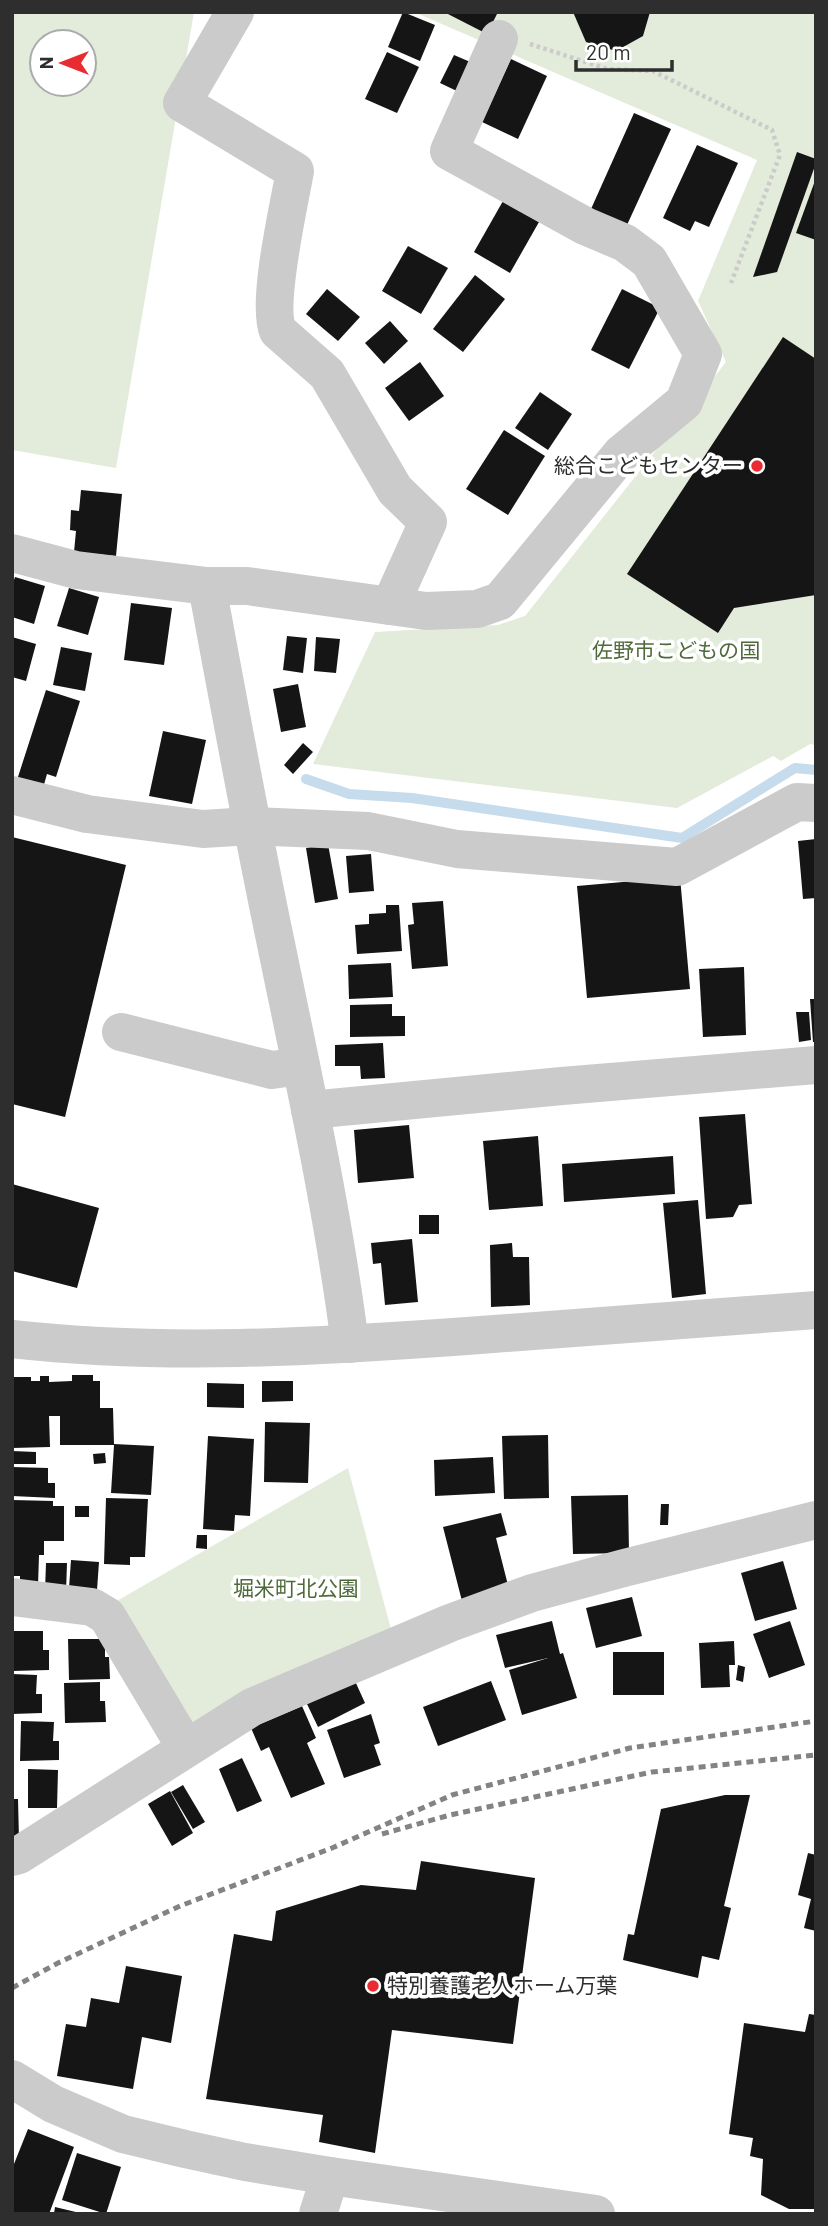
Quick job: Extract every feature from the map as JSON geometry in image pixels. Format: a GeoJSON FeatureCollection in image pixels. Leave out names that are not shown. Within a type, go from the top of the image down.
{"type":"FeatureCollection","features":[{"type":"Feature","properties":{"kind":"street"},"geometry":{"type":"LineString","coordinates":[[235,12],[182,103],[295,171],[275,288],[274,322],[278,331],[327,374],[395,490],[428,522],[406,618]]}},
{"type":"Feature","properties":{"kind":"street"},"geometry":{"type":"LineString","coordinates":[[12,553],[76,570],[207,586],[247,586],[406,618],[477,610],[500,601],[621,454],[684,402],[703,354],[649,261],[625,243],[585,226],[449,151],[499,39]]}},
{"type":"Feature","properties":{"kind":"street"},"geometry":{"type":"LineString","coordinates":[[207,586],[251,826],[310,1110],[350,1344]]}},
{"type":"Feature","properties":{"kind":"street"},"geometry":{"type":"LineString","coordinates":[[12,795],[87,814],[203,829],[251,826],[368,831],[457,849],[677,867],[797,802],[816,803]]}},
{"type":"Feature","properties":{"kind":"street"},"geometry":{"type":"LineString","coordinates":[[121,1032],[272,1070],[301,1066]]}},
{"type":"Feature","properties":{"kind":"street"},"geometry":{"type":"LineString","coordinates":[[310,1110],[816,1065]]}},
{"type":"Feature","properties":{"kind":"street"},"geometry":{"type":"LineString","coordinates":[[12,1339],[96,1347],[174,1350],[350,1344],[816,1310]]}},
{"type":"Feature","properties":{"kind":"street"},"geometry":{"type":"LineString","coordinates":[[12,1857],[253,1707],[450,1623],[532,1593],[816,1520]]}},
{"type":"Feature","properties":{"kind":"street"},"geometry":{"type":"LineString","coordinates":[[12,1597],[92,1607],[107,1616],[186,1748]]}},
{"type":"Feature","properties":{"kind":"street"},"geometry":{"type":"LineString","coordinates":[[12,2079],[54,2104],[123,2134],[245,2162],[596,2214]]}},
{"type":"Feature","properties":{"kind":"street"},"geometry":{"type":"LineString","coordinates":[[318,2214],[330,2176]]}},
{"type":"Feature","properties":{"kind":"path"},"geometry":{"type":"LineString","coordinates":[[499,39],[538,46],[607,69],[653,71],[772,130],[780,155],[731,283]]}},
{"type":"Feature","properties":{"kind":"green space"},"geometry":{"type":"Polygon","coordinates":[[[12,12],[194,12],[116,468],[12,450],[12,12]]]}},
{"type":"Feature","properties":{"kind":"green space","name":"佐野市こどもの国"},"geometry":{"type":"Polygon","coordinates":[[[414,12],[816,12],[816,745],[810,744],[781,761],[773,756],[677,808],[313,764],[375,632],[498,625],[525,616],[726,362],[698,301],[757,160],[414,12]]]}},
{"type":"Feature","properties":{"kind":"green space","name":"堀米町北公園"},"geometry":{"type":"Polygon","coordinates":[[[348,1468],[392,1633],[191,1734],[115,1602],[348,1468]]]}},
{"type":"Feature","properties":{"kind":"building"},"geometry":{"type":"Polygon","coordinates":[[[403,12],[435,25],[420,61],[388,47],[403,12]]]}},
{"type":"Feature","properties":{"kind":"building"},"geometry":{"type":"Polygon","coordinates":[[[444,12],[498,12],[487,34],[444,12]]]}},
{"type":"Feature","properties":{"kind":"building"},"geometry":{"type":"Polygon","coordinates":[[[573,12],[650,12],[643,36],[616,51],[586,42],[573,12]]]}},
{"type":"Feature","properties":{"kind":"building"},"geometry":{"type":"Polygon","coordinates":[[[387,52],[419,67],[397,113],[365,99],[387,52]]]}},
{"type":"Feature","properties":{"kind":"building"},"geometry":{"type":"Polygon","coordinates":[[[454,55],[475,64],[461,93],[440,83],[454,55]]]}},
{"type":"Feature","properties":{"kind":"building"},"geometry":{"type":"Polygon","coordinates":[[[511,59],[547,76],[518,139],[482,122],[511,59]]]}},
{"type":"Feature","properties":{"kind":"building"},"geometry":{"type":"Polygon","coordinates":[[[634,113],[671,129],[627,225],[591,209],[634,113]]]}},
{"type":"Feature","properties":{"kind":"building"},"geometry":{"type":"Polygon","coordinates":[[[697,145],[738,163],[709,227],[695,221],[690,231],[663,218],[697,145]]]}},
{"type":"Feature","properties":{"kind":"building"},"geometry":{"type":"Polygon","coordinates":[[[797,152],[816,159],[816,163],[777,272],[753,277],[797,152]]]}},
{"type":"Feature","properties":{"kind":"building"},"geometry":{"type":"Polygon","coordinates":[[[816,178],[816,240],[796,233],[816,178]]]}},
{"type":"Feature","properties":{"kind":"building"},"geometry":{"type":"Polygon","coordinates":[[[503,201],[539,222],[510,273],[474,252],[503,201]]]}},
{"type":"Feature","properties":{"kind":"building"},"geometry":{"type":"Polygon","coordinates":[[[408,246],[448,268],[421,314],[382,291],[408,246]]]}},
{"type":"Feature","properties":{"kind":"building"},"geometry":{"type":"Polygon","coordinates":[[[475,275],[505,299],[463,352],[433,329],[475,275]]]}},
{"type":"Feature","properties":{"kind":"building"},"geometry":{"type":"Polygon","coordinates":[[[327,289],[360,317],[338,341],[306,314],[327,289]]]}},
{"type":"Feature","properties":{"kind":"building"},"geometry":{"type":"Polygon","coordinates":[[[622,289],[660,308],[629,369],[591,350],[622,289]]]}},
{"type":"Feature","properties":{"kind":"building"},"geometry":{"type":"Polygon","coordinates":[[[390,321],[408,341],[384,364],[365,343],[390,321]]]}},
{"type":"Feature","properties":{"kind":"building","name":"総合こどもセンター"},"geometry":{"type":"Polygon","coordinates":[[[783,337],[816,359],[816,595],[734,608],[718,633],[627,574],[783,337]]]}},
{"type":"Feature","properties":{"kind":"building"},"geometry":{"type":"Polygon","coordinates":[[[420,362],[444,396],[409,421],[385,388],[420,362]]]}},
{"type":"Feature","properties":{"kind":"building"},"geometry":{"type":"Polygon","coordinates":[[[540,392],[572,414],[548,450],[515,428],[540,392]]]}},
{"type":"Feature","properties":{"kind":"building"},"geometry":{"type":"Polygon","coordinates":[[[504,430],[545,456],[508,515],[466,489],[504,430]]]}},
{"type":"Feature","properties":{"kind":"building"},"geometry":{"type":"Polygon","coordinates":[[[81,490],[122,494],[116,556],[74,552],[76,531],[70,530],[71,510],[79,511],[81,490]]]}},
{"type":"Feature","properties":{"kind":"building"},"geometry":{"type":"Polygon","coordinates":[[[15,577],[45,586],[34,624],[12,617],[12,586],[15,577]]]}},
{"type":"Feature","properties":{"kind":"building"},"geometry":{"type":"Polygon","coordinates":[[[69,588],[99,597],[88,635],[57,626],[69,588]]]}},
{"type":"Feature","properties":{"kind":"building"},"geometry":{"type":"Polygon","coordinates":[[[131,603],[172,608],[164,665],[124,660],[131,603]]]}},
{"type":"Feature","properties":{"kind":"building"},"geometry":{"type":"Polygon","coordinates":[[[287,636],[307,638],[303,673],[283,670],[287,636]]]}},
{"type":"Feature","properties":{"kind":"building"},"geometry":{"type":"Polygon","coordinates":[[[12,637],[36,644],[26,681],[12,677],[12,637]]]}},
{"type":"Feature","properties":{"kind":"building"},"geometry":{"type":"Polygon","coordinates":[[[316,637],[340,639],[336,673],[314,671],[316,637]]]}},
{"type":"Feature","properties":{"kind":"building"},"geometry":{"type":"Polygon","coordinates":[[[61,647],[92,653],[85,691],[53,685],[61,647]]]}},
{"type":"Feature","properties":{"kind":"building"},"geometry":{"type":"Polygon","coordinates":[[[298,684],[306,727],[281,732],[273,689],[298,684]]]}},
{"type":"Feature","properties":{"kind":"building"},"geometry":{"type":"Polygon","coordinates":[[[46,690],[80,701],[56,777],[47,774],[43,788],[17,780],[46,690]]]}},
{"type":"Feature","properties":{"kind":"building"},"geometry":{"type":"Polygon","coordinates":[[[163,731],[206,740],[192,804],[149,796],[163,731]]]}},
{"type":"Feature","properties":{"kind":"building"},"geometry":{"type":"Polygon","coordinates":[[[303,743],[313,752],[293,774],[284,765],[303,743]]]}},
{"type":"Feature","properties":{"kind":"building"},"geometry":{"type":"Polygon","coordinates":[[[12,837],[126,865],[65,1117],[12,1104],[12,837]]]}},
{"type":"Feature","properties":{"kind":"building"},"geometry":{"type":"Polygon","coordinates":[[[816,839],[816,898],[803,899],[798,841],[816,839]]]}},
{"type":"Feature","properties":{"kind":"building"},"geometry":{"type":"Polygon","coordinates":[[[328,844],[338,899],[315,903],[306,848],[328,844]]]}},
{"type":"Feature","properties":{"kind":"building"},"geometry":{"type":"Polygon","coordinates":[[[371,854],[374,891],[349,893],[346,856],[371,854]]]}},
{"type":"Feature","properties":{"kind":"building"},"geometry":{"type":"Polygon","coordinates":[[[680,877],[690,989],[587,998],[577,886],[680,877]]]}},
{"type":"Feature","properties":{"kind":"building"},"geometry":{"type":"Polygon","coordinates":[[[443,901],[448,966],[412,969],[408,925],[414,924],[412,903],[443,901]]]}},
{"type":"Feature","properties":{"kind":"building"},"geometry":{"type":"Polygon","coordinates":[[[386,905],[399,905],[402,951],[357,954],[355,925],[369,924],[369,914],[386,913],[386,905]]]}},
{"type":"Feature","properties":{"kind":"building"},"geometry":{"type":"Polygon","coordinates":[[[391,963],[393,997],[349,999],[348,965],[391,963]]]}},
{"type":"Feature","properties":{"kind":"building"},"geometry":{"type":"Polygon","coordinates":[[[744,967],[746,1035],[703,1037],[699,969],[744,967]]]}},
{"type":"Feature","properties":{"kind":"building"},"geometry":{"type":"Polygon","coordinates":[[[810,999],[816,999],[816,1042],[813,1042],[810,999]]]}},
{"type":"Feature","properties":{"kind":"building"},"geometry":{"type":"Polygon","coordinates":[[[392,1004],[392,1016],[405,1016],[405,1036],[350,1037],[350,1005],[392,1004]]]}},
{"type":"Feature","properties":{"kind":"building"},"geometry":{"type":"Polygon","coordinates":[[[796,1012],[809,1012],[811,1040],[799,1042],[796,1012]]]}},
{"type":"Feature","properties":{"kind":"building"},"geometry":{"type":"Polygon","coordinates":[[[383,1043],[385,1078],[361,1079],[360,1066],[335,1066],[335,1045],[383,1043]]]}},
{"type":"Feature","properties":{"kind":"building"},"geometry":{"type":"Polygon","coordinates":[[[745,1114],[752,1204],[739,1205],[733,1217],[706,1219],[699,1117],[745,1114]]]}},
{"type":"Feature","properties":{"kind":"building"},"geometry":{"type":"Polygon","coordinates":[[[409,1125],[414,1178],[358,1183],[354,1130],[409,1125]]]}},
{"type":"Feature","properties":{"kind":"building"},"geometry":{"type":"Polygon","coordinates":[[[538,1136],[543,1206],[489,1210],[483,1141],[538,1136]]]}},
{"type":"Feature","properties":{"kind":"building"},"geometry":{"type":"Polygon","coordinates":[[[673,1156],[675,1194],[564,1202],[562,1164],[673,1156]]]}},
{"type":"Feature","properties":{"kind":"building"},"geometry":{"type":"Polygon","coordinates":[[[12,1184],[99,1208],[77,1288],[12,1271],[12,1184]]]}},
{"type":"Feature","properties":{"kind":"building"},"geometry":{"type":"Polygon","coordinates":[[[698,1200],[706,1294],[672,1298],[663,1203],[698,1200]]]}},
{"type":"Feature","properties":{"kind":"building"},"geometry":{"type":"Polygon","coordinates":[[[419,1215],[439,1215],[439,1234],[419,1234],[419,1215]]]}},
{"type":"Feature","properties":{"kind":"building"},"geometry":{"type":"Polygon","coordinates":[[[412,1239],[418,1302],[385,1305],[381,1263],[373,1264],[371,1243],[412,1239]]]}},
{"type":"Feature","properties":{"kind":"building"},"geometry":{"type":"Polygon","coordinates":[[[512,1243],[513,1257],[529,1257],[530,1305],[491,1307],[490,1245],[512,1243]]]}},
{"type":"Feature","properties":{"kind":"building"},"geometry":{"type":"Polygon","coordinates":[[[72,1375],[93,1375],[93,1381],[100,1381],[100,1408],[113,1408],[114,1444],[154,1446],[151,1495],[111,1493],[114,1445],[60,1445],[60,1416],[49,1416],[50,1447],[12,1448],[12,1377],[31,1377],[31,1381],[40,1381],[40,1376],[49,1376],[49,1382],[72,1381],[72,1375]]]}},
{"type":"Feature","properties":{"kind":"building"},"geometry":{"type":"Polygon","coordinates":[[[262,1381],[293,1381],[293,1401],[262,1402],[262,1381]]]}},
{"type":"Feature","properties":{"kind":"building"},"geometry":{"type":"Polygon","coordinates":[[[207,1383],[244,1384],[244,1408],[207,1407],[207,1383]]]}},
{"type":"Feature","properties":{"kind":"building"},"geometry":{"type":"Polygon","coordinates":[[[265,1422],[310,1423],[308,1483],[264,1482],[265,1422]]]}},
{"type":"Feature","properties":{"kind":"building"},"geometry":{"type":"Polygon","coordinates":[[[548,1435],[549,1498],[504,1499],[502,1436],[548,1435]]]}},
{"type":"Feature","properties":{"kind":"building"},"geometry":{"type":"Polygon","coordinates":[[[208,1436],[254,1439],[250,1516],[235,1515],[234,1531],[203,1529],[208,1436]]]}},
{"type":"Feature","properties":{"kind":"building"},"geometry":{"type":"Polygon","coordinates":[[[12,1451],[36,1452],[36,1464],[12,1464],[12,1451]]]}},
{"type":"Feature","properties":{"kind":"building"},"geometry":{"type":"Polygon","coordinates":[[[105,1453],[106,1463],[94,1464],[93,1454],[105,1453]]]}},
{"type":"Feature","properties":{"kind":"building"},"geometry":{"type":"Polygon","coordinates":[[[493,1457],[495,1493],[435,1496],[434,1460],[493,1457]]]}},
{"type":"Feature","properties":{"kind":"building"},"geometry":{"type":"Polygon","coordinates":[[[12,1467],[48,1468],[48,1483],[55,1483],[55,1498],[12,1496],[12,1467]]]}},
{"type":"Feature","properties":{"kind":"building"},"geometry":{"type":"Polygon","coordinates":[[[628,1495],[629,1553],[573,1554],[571,1496],[628,1495]]]}},
{"type":"Feature","properties":{"kind":"building"},"geometry":{"type":"Polygon","coordinates":[[[106,1498],[148,1499],[145,1557],[130,1557],[130,1565],[104,1564],[106,1498]]]}},
{"type":"Feature","properties":{"kind":"building"},"geometry":{"type":"Polygon","coordinates":[[[12,1500],[53,1501],[53,1506],[64,1506],[64,1541],[44,1541],[44,1555],[39,1555],[38,1586],[20,1582],[20,1576],[12,1576],[12,1500]]]}},
{"type":"Feature","properties":{"kind":"building"},"geometry":{"type":"Polygon","coordinates":[[[661,1504],[669,1504],[668,1525],[660,1525],[661,1504]]]}},
{"type":"Feature","properties":{"kind":"building"},"geometry":{"type":"Polygon","coordinates":[[[75,1506],[89,1506],[89,1517],[75,1517],[75,1506]]]}},
{"type":"Feature","properties":{"kind":"building"},"geometry":{"type":"Polygon","coordinates":[[[501,1513],[507,1535],[496,1538],[510,1593],[463,1605],[443,1527],[501,1513]]]}},
{"type":"Feature","properties":{"kind":"building"},"geometry":{"type":"Polygon","coordinates":[[[197,1535],[207,1535],[207,1549],[196,1548],[197,1535]]]}},
{"type":"Feature","properties":{"kind":"building"},"geometry":{"type":"Polygon","coordinates":[[[71,1560],[99,1562],[97,1590],[69,1588],[71,1560]]]}},
{"type":"Feature","properties":{"kind":"building"},"geometry":{"type":"Polygon","coordinates":[[[783,1561],[797,1609],[755,1621],[741,1573],[783,1561]]]}},
{"type":"Feature","properties":{"kind":"building"},"geometry":{"type":"Polygon","coordinates":[[[46,1563],[67,1563],[66,1592],[45,1591],[46,1563]]]}},
{"type":"Feature","properties":{"kind":"building"},"geometry":{"type":"Polygon","coordinates":[[[632,1597],[642,1636],[596,1648],[586,1608],[632,1597]]]}},
{"type":"Feature","properties":{"kind":"building"},"geometry":{"type":"Polygon","coordinates":[[[552,1621],[560,1654],[563,1653],[577,1698],[522,1715],[509,1670],[548,1658],[505,1668],[496,1635],[552,1621]]]}},
{"type":"Feature","properties":{"kind":"building"},"geometry":{"type":"Polygon","coordinates":[[[790,1621],[805,1665],[769,1678],[753,1634],[790,1621]]]}},
{"type":"Feature","properties":{"kind":"building"},"geometry":{"type":"Polygon","coordinates":[[[12,1631],[43,1631],[43,1650],[49,1650],[49,1670],[12,1671],[12,1631]]]}},
{"type":"Feature","properties":{"kind":"building"},"geometry":{"type":"Polygon","coordinates":[[[68,1639],[105,1639],[105,1657],[109,1657],[110,1679],[69,1680],[68,1639]]]}},
{"type":"Feature","properties":{"kind":"building"},"geometry":{"type":"Polygon","coordinates":[[[734,1641],[735,1665],[729,1665],[730,1687],[701,1688],[699,1643],[734,1641]]]}},
{"type":"Feature","properties":{"kind":"building"},"geometry":{"type":"Polygon","coordinates":[[[613,1652],[664,1652],[664,1695],[613,1695],[613,1652]]]}},
{"type":"Feature","properties":{"kind":"building"},"geometry":{"type":"Polygon","coordinates":[[[738,1665],[745,1667],[743,1682],[736,1680],[738,1665]]]}},
{"type":"Feature","properties":{"kind":"building"},"geometry":{"type":"Polygon","coordinates":[[[12,1674],[37,1675],[36,1694],[42,1694],[42,1713],[12,1714],[12,1674]]]}},
{"type":"Feature","properties":{"kind":"building"},"geometry":{"type":"Polygon","coordinates":[[[355,1681],[365,1703],[318,1727],[307,1704],[355,1681]]]}},
{"type":"Feature","properties":{"kind":"building"},"geometry":{"type":"Polygon","coordinates":[[[491,1681],[506,1720],[438,1746],[423,1707],[491,1681]]]}},
{"type":"Feature","properties":{"kind":"building"},"geometry":{"type":"Polygon","coordinates":[[[100,1682],[100,1701],[105,1701],[106,1722],[65,1723],[64,1683],[100,1682]]]}},
{"type":"Feature","properties":{"kind":"building"},"geometry":{"type":"Polygon","coordinates":[[[302,1706],[316,1738],[307,1743],[325,1784],[291,1798],[269,1747],[261,1751],[251,1728],[302,1706]]]}},
{"type":"Feature","properties":{"kind":"building"},"geometry":{"type":"Polygon","coordinates":[[[371,1714],[380,1743],[374,1745],[381,1765],[344,1778],[327,1730],[371,1714]]]}},
{"type":"Feature","properties":{"kind":"building"},"geometry":{"type":"Polygon","coordinates":[[[21,1721],[54,1722],[53,1741],[59,1741],[59,1760],[20,1761],[21,1721]]]}},
{"type":"Feature","properties":{"kind":"building"},"geometry":{"type":"Polygon","coordinates":[[[242,1758],[262,1801],[237,1812],[219,1769],[242,1758]]]}},
{"type":"Feature","properties":{"kind":"building"},"geometry":{"type":"Polygon","coordinates":[[[28,1769],[58,1770],[57,1808],[28,1808],[28,1769]]]}},
{"type":"Feature","properties":{"kind":"building"},"geometry":{"type":"Polygon","coordinates":[[[183,1785],[205,1822],[193,1829],[171,1792],[183,1785]]]}},
{"type":"Feature","properties":{"kind":"building"},"geometry":{"type":"Polygon","coordinates":[[[170,1791],[193,1833],[172,1846],[148,1804],[170,1791]]]}},
{"type":"Feature","properties":{"kind":"building"},"geometry":{"type":"Polygon","coordinates":[[[725,1795],[750,1795],[724,1906],[731,1908],[719,1960],[702,1956],[698,1978],[623,1960],[628,1934],[634,1935],[661,1809],[725,1795]]]}},
{"type":"Feature","properties":{"kind":"building"},"geometry":{"type":"Polygon","coordinates":[[[12,1799],[18,1799],[19,1840],[12,1840],[12,1799]]]}},
{"type":"Feature","properties":{"kind":"building"},"geometry":{"type":"Polygon","coordinates":[[[808,1853],[816,1855],[816,1931],[804,1928],[811,1899],[798,1895],[808,1853]]]}},
{"type":"Feature","properties":{"kind":"building","name":"特別養護老人ホーム万葉"},"geometry":{"type":"Polygon","coordinates":[[[421,1861],[535,1878],[513,2044],[392,2030],[375,2153],[319,2142],[323,2115],[206,2099],[234,1934],[272,1941],[276,1911],[361,1885],[416,1890],[421,1861]]]}},
{"type":"Feature","properties":{"kind":"building"},"geometry":{"type":"Polygon","coordinates":[[[126,1966],[182,1976],[171,2043],[142,2037],[133,2089],[57,2076],[66,2024],[86,2027],[91,1998],[119,2003],[126,1966]]]}},
{"type":"Feature","properties":{"kind":"building"},"geometry":{"type":"Polygon","coordinates":[[[809,2014],[816,2015],[816,2209],[789,2209],[761,2195],[763,2159],[750,2156],[753,2138],[729,2134],[744,2023],[805,2032],[809,2014]]]}},
{"type":"Feature","properties":{"kind":"building"},"geometry":{"type":"Polygon","coordinates":[[[28,2129],[74,2147],[49,2214],[12,2214],[12,2169],[28,2129]]]}},
{"type":"Feature","properties":{"kind":"building"},"geometry":{"type":"Polygon","coordinates":[[[77,2153],[121,2167],[106,2214],[62,2200],[77,2153]]]}},
{"type":"Feature","properties":{"kind":"building"},"geometry":{"type":"Polygon","coordinates":[[[55,2207],[80,2213],[80,2214],[54,2214],[55,2207]]]}},
{"type":"Feature","properties":{"kind":"waterway"},"geometry":{"type":"LineString","coordinates":[[306,779],[349,794],[412,798],[682,838],[795,768],[816,770]]}},
{"type":"Feature","properties":{"kind":"railway"},"geometry":{"type":"LineString","coordinates":[[12,1988],[58,1963],[180,1906],[332,1848],[452,1795],[630,1748],[816,1721]]}},
{"type":"Feature","properties":{"kind":"railway"},"geometry":{"type":"LineString","coordinates":[[382,1834],[450,1815],[652,1772],[816,1755]]}},
{"type":"Feature","properties":{"kind":"place","name":"総合こどもセンター"},"geometry":{"type":"Point","coordinates":[757,466]}},
{"type":"Feature","properties":{"kind":"place","name":"特別養護老人ホーム万葉"},"geometry":{"type":"Point","coordinates":[373,1986]}}]}
